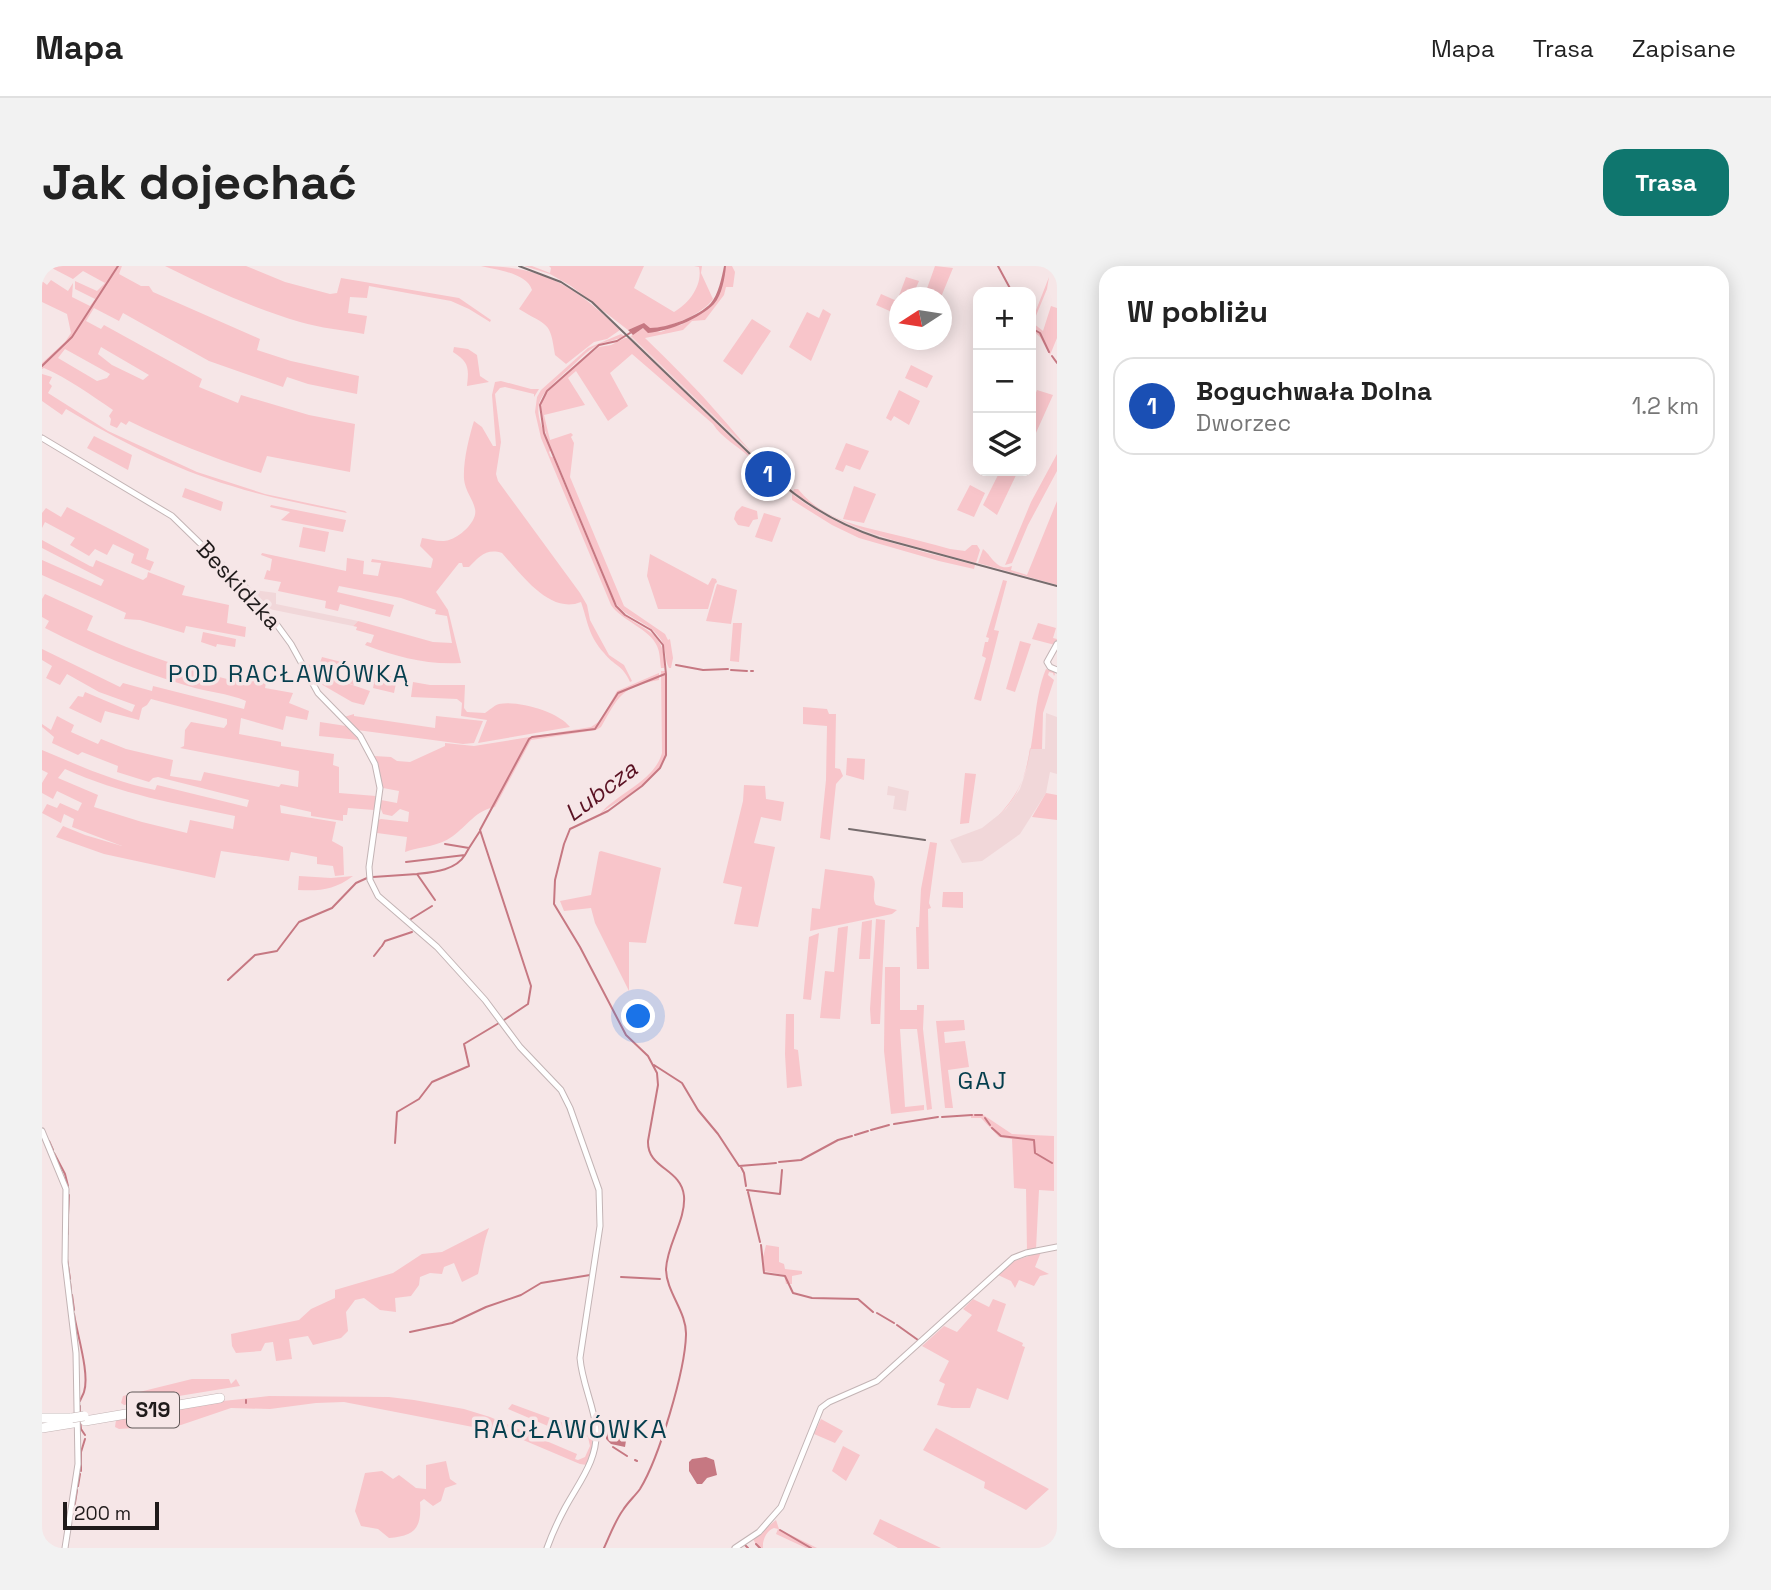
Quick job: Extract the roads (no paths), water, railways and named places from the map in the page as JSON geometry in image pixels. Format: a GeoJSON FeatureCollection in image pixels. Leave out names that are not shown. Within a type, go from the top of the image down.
{"type":"FeatureCollection","features":[{"type":"Feature","properties":{"kind":"highway","name":"S19"},"geometry":{"type":"LineString","coordinates":[[42,1425],[220,1396]]}},
{"type":"Feature","properties":{"kind":"highway","name":"S19"},"geometry":{"type":"LineString","coordinates":[[42,1425],[60,1425],[72,1421]]}},
{"type":"Feature","properties":{"kind":"street","name":"Beskidzka"},"geometry":{"type":"LineString","coordinates":[[42,438],[172,516],[250,591],[270,614],[323,699],[360,736],[375,764],[380,788],[369,867],[370,880],[378,896],[437,947],[480,994],[531,1060],[561,1090],[573,1116],[598,1190],[600,1226],[580,1357],[596,1429],[595,1446],[591,1463],[564,1509],[547,1548]]}},
{"type":"Feature","properties":{"kind":"street"},"geometry":{"type":"LineString","coordinates":[[1057,644],[1049,655],[1047,664],[1057,670]]}},
{"type":"Feature","properties":{"kind":"street"},"geometry":{"type":"LineString","coordinates":[[42,1131],[66,1189],[65,1262],[76,1353],[78,1464],[65,1548]]}},
{"type":"Feature","properties":{"kind":"street"},"geometry":{"type":"LineString","coordinates":[[735,1548],[769,1524],[781,1507],[821,1408],[828,1402],[877,1381],[1013,1258],[1057,1247]]}},
{"type":"Feature","properties":{"kind":"waterway"},"geometry":{"type":"LineString","coordinates":[[42,366],[72,337],[118,266]]}},
{"type":"Feature","properties":{"kind":"waterway"},"geometry":{"type":"LineString","coordinates":[[998,266],[1009,287]]}},
{"type":"Feature","properties":{"kind":"waterway"},"geometry":{"type":"LineString","coordinates":[[1036,331],[1040,333],[1049,352]]}},
{"type":"Feature","properties":{"kind":"waterway","name":"Lubcza"},"geometry":{"type":"LineString","coordinates":[[604,1548],[620,1514],[640,1489],[655,1457],[681,1370],[685,1351],[685,1327],[669,1286],[666,1269],[682,1214],[684,1196],[677,1180],[658,1163],[649,1150],[648,1141],[658,1085],[657,1073],[648,1056],[626,1035],[554,904],[555,880],[570,829],[608,811],[642,786],[660,768],[666,755],[666,674],[663,645],[651,630],[625,615],[616,606],[544,433],[540,405],[547,391],[599,345],[617,341],[630,333]]}},
{"type":"Feature","properties":{"kind":"waterway"},"geometry":{"type":"LineString","coordinates":[[1052,356],[1057,363]]}},
{"type":"Feature","properties":{"kind":"waterway"},"geometry":{"type":"LineString","coordinates":[[676,665],[703,670],[728,669]]}},
{"type":"Feature","properties":{"kind":"waterway"},"geometry":{"type":"LineString","coordinates":[[731,670],[747,671]]}},
{"type":"Feature","properties":{"kind":"waterway"},"geometry":{"type":"LineString","coordinates":[[504,1020],[528,1004],[531,986],[480,830],[529,739],[595,729],[618,693],[665,674]]}},
{"type":"Feature","properties":{"kind":"waterway"},"geometry":{"type":"LineString","coordinates":[[445,844],[469,848],[480,831]]}},
{"type":"Feature","properties":{"kind":"waterway"},"geometry":{"type":"LineString","coordinates":[[406,862],[465,855],[469,848]]}},
{"type":"Feature","properties":{"kind":"waterway"},"geometry":{"type":"LineString","coordinates":[[435,900],[417,874],[451,867],[465,855]]}},
{"type":"Feature","properties":{"kind":"waterway"},"geometry":{"type":"LineString","coordinates":[[373,877],[417,874]]}},
{"type":"Feature","properties":{"kind":"waterway"},"geometry":{"type":"LineString","coordinates":[[228,980],[255,955],[277,951],[299,922],[332,908],[356,883],[367,878]]}},
{"type":"Feature","properties":{"kind":"waterway"},"geometry":{"type":"LineString","coordinates":[[411,919],[432,906]]}},
{"type":"Feature","properties":{"kind":"waterway"},"geometry":{"type":"LineString","coordinates":[[382,946],[385,941],[412,932]]}},
{"type":"Feature","properties":{"kind":"waterway"},"geometry":{"type":"LineString","coordinates":[[374,956],[381,947]]}},
{"type":"Feature","properties":{"kind":"waterway"},"geometry":{"type":"LineString","coordinates":[[395,1143],[397,1112],[419,1099],[432,1082],[469,1066],[464,1044],[499,1023]]}},
{"type":"Feature","properties":{"kind":"waterway"},"geometry":{"type":"LineString","coordinates":[[654,1065],[682,1083],[739,1166],[776,1163]]}},
{"type":"Feature","properties":{"kind":"waterway"},"geometry":{"type":"LineString","coordinates":[[942,1117],[972,1115]]}},
{"type":"Feature","properties":{"kind":"waterway"},"geometry":{"type":"LineString","coordinates":[[975,1115],[982,1115]]}},
{"type":"Feature","properties":{"kind":"waterway"},"geometry":{"type":"LineString","coordinates":[[894,1124],[938,1117]]}},
{"type":"Feature","properties":{"kind":"waterway"},"geometry":{"type":"LineString","coordinates":[[985,1118],[990,1125]]}},
{"type":"Feature","properties":{"kind":"waterway"},"geometry":{"type":"LineString","coordinates":[[871,1130],[889,1125]]}},
{"type":"Feature","properties":{"kind":"waterway"},"geometry":{"type":"LineString","coordinates":[[992,1128],[1001,1136],[1034,1140],[1035,1153],[1052,1163]]}},
{"type":"Feature","properties":{"kind":"waterway"},"geometry":{"type":"LineString","coordinates":[[855,1135],[868,1131]]}},
{"type":"Feature","properties":{"kind":"waterway"},"geometry":{"type":"LineString","coordinates":[[779,1162],[801,1160],[838,1140],[852,1136]]}},
{"type":"Feature","properties":{"kind":"waterway"},"geometry":{"type":"LineString","coordinates":[[49,1141],[53,1150]]}},
{"type":"Feature","properties":{"kind":"waterway"},"geometry":{"type":"LineString","coordinates":[[54,1153],[68,1186]]}},
{"type":"Feature","properties":{"kind":"waterway"},"geometry":{"type":"LineString","coordinates":[[741,1167],[746,1186]]}},
{"type":"Feature","properties":{"kind":"waterway"},"geometry":{"type":"LineString","coordinates":[[747,1190],[780,1194],[782,1170]]}},
{"type":"Feature","properties":{"kind":"waterway"},"geometry":{"type":"LineString","coordinates":[[748,1192],[760,1242]]}},
{"type":"Feature","properties":{"kind":"waterway"},"geometry":{"type":"LineString","coordinates":[[68,1215],[69,1195]]}},
{"type":"Feature","properties":{"kind":"waterway"},"geometry":{"type":"LineString","coordinates":[[68,1219],[68,1234]]}},
{"type":"Feature","properties":{"kind":"waterway"},"geometry":{"type":"LineString","coordinates":[[761,1245],[764,1273],[785,1276],[793,1293],[812,1298],[858,1299],[873,1312]]}},
{"type":"Feature","properties":{"kind":"waterway"},"geometry":{"type":"LineString","coordinates":[[67,1259],[70,1279]]}},
{"type":"Feature","properties":{"kind":"waterway"},"geometry":{"type":"LineString","coordinates":[[410,1332],[452,1323],[521,1295],[541,1283],[590,1275]]}},
{"type":"Feature","properties":{"kind":"waterway"},"geometry":{"type":"LineString","coordinates":[[621,1277],[660,1279]]}},
{"type":"Feature","properties":{"kind":"waterway"},"geometry":{"type":"LineString","coordinates":[[70,1282],[71,1291]]}},
{"type":"Feature","properties":{"kind":"waterway"},"geometry":{"type":"LineString","coordinates":[[72,1295],[74,1310]]}},
{"type":"Feature","properties":{"kind":"waterway"},"geometry":{"type":"LineString","coordinates":[[877,1313],[894,1323]]}},
{"type":"Feature","properties":{"kind":"waterway"},"geometry":{"type":"LineString","coordinates":[[74,1314],[85,1375],[84,1392],[80,1401]]}},
{"type":"Feature","properties":{"kind":"waterway"},"geometry":{"type":"LineString","coordinates":[[897,1325],[918,1340]]}},
{"type":"Feature","properties":{"kind":"waterway"},"geometry":{"type":"LineString","coordinates":[[80,1406],[80,1414]]}},
{"type":"Feature","properties":{"kind":"waterway"},"geometry":{"type":"LineString","coordinates":[[80,1419],[85,1435]]}},
{"type":"Feature","properties":{"kind":"waterway"},"geometry":{"type":"LineString","coordinates":[[81,1471],[81,1452],[85,1439]]}},
{"type":"Feature","properties":{"kind":"waterway"},"geometry":{"type":"LineString","coordinates":[[613,1447],[627,1456]]}},
{"type":"Feature","properties":{"kind":"waterway"},"geometry":{"type":"LineString","coordinates":[[78,1486],[80,1474]]}},
{"type":"Feature","properties":{"kind":"waterway"},"geometry":{"type":"LineString","coordinates":[[74,1509],[77,1490]]}},
{"type":"Feature","properties":{"kind":"waterway"},"geometry":{"type":"LineString","coordinates":[[780,1530],[811,1548]]}},
{"type":"Feature","properties":{"kind":"waterway"},"geometry":{"type":"LineString","coordinates":[[756,1544],[760,1548]]}},
{"type":"Feature","properties":{"kind":"waterway"},"geometry":{"type":"LineString","coordinates":[[745,1545],[748,1548]]}},
{"type":"Feature","properties":{"kind":"railway"},"geometry":{"type":"LineString","coordinates":[[519,266],[561,282],[592,302],[771,474],[795,495],[821,512],[879,538],[1057,586]]}},
{"type":"Feature","properties":{"kind":"railway"},"geometry":{"type":"LineString","coordinates":[[849,829],[925,840]]}},
{"type":"Feature","properties":{"kind":"place","name":"Boguchwała Dolna"},"geometry":{"type":"Point","coordinates":[768,474]}},
{"type":"Feature","properties":{"kind":"district","name":"POD RACŁAWÓWKĄ"},"geometry":{"type":"Point","coordinates":[289,674]}},
{"type":"Feature","properties":{"kind":"district","name":"GAJ"},"geometry":{"type":"Point","coordinates":[983,1081]}},
{"type":"Feature","properties":{"kind":"district","name":"RACŁAWÓWKA"},"geometry":{"type":"Point","coordinates":[571,1429]}}]}
